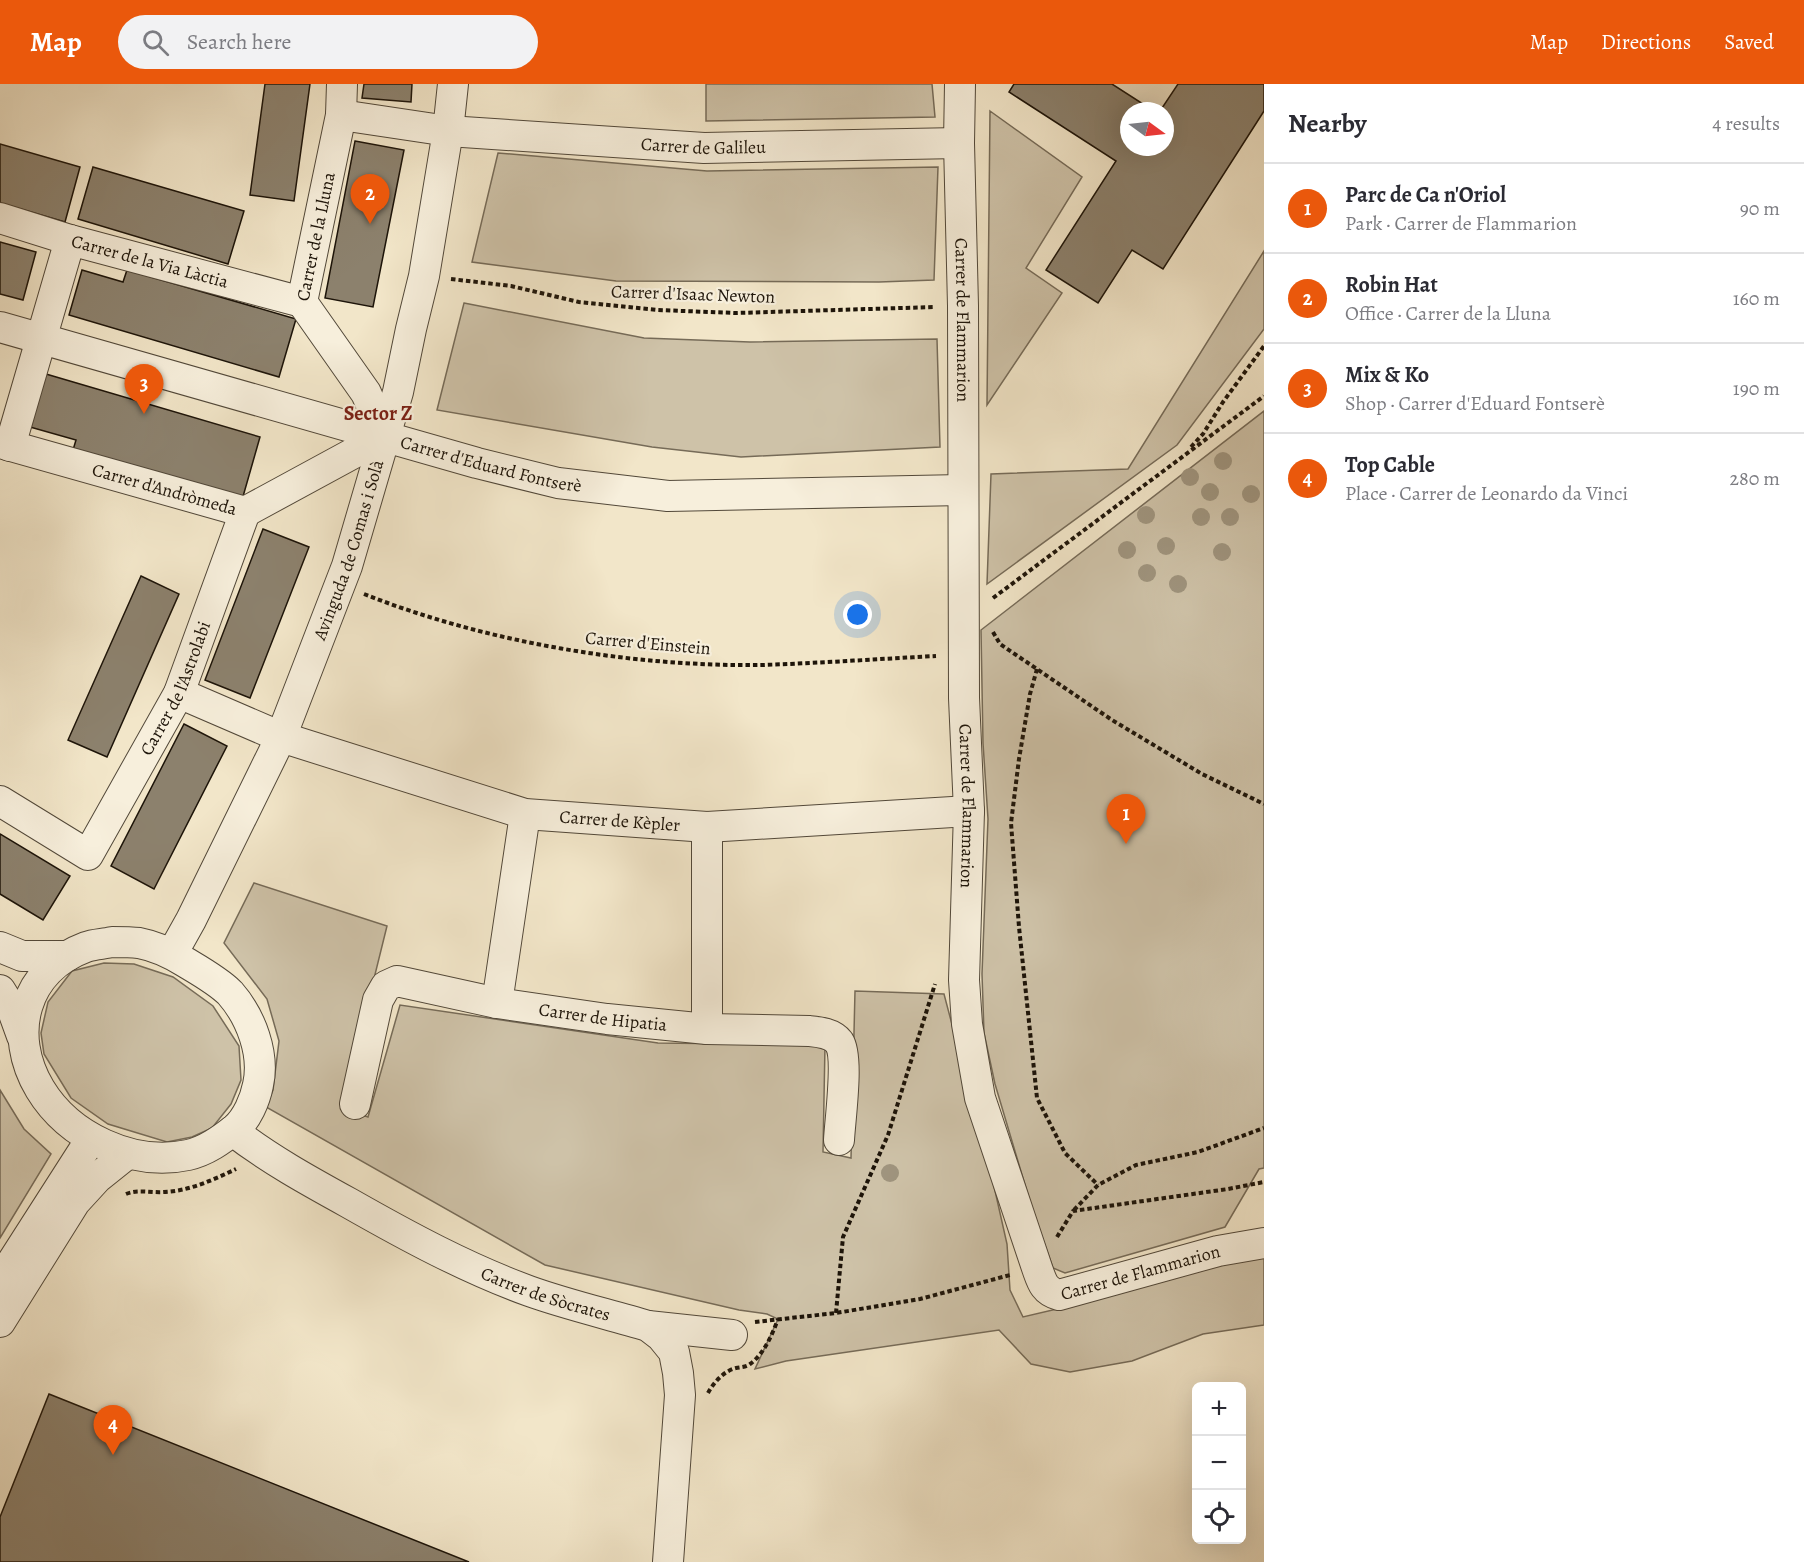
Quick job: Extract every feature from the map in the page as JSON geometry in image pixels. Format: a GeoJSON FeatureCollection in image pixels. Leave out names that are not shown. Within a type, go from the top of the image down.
{"type":"FeatureCollection","features":[{"type":"Feature","properties":{"kind":"street","name":"Carrer de la Lluna"},"geometry":{"type":"LineString","coordinates":[[342,84],[341,115],[308,312],[366,393],[385,436]]}},
{"type":"Feature","properties":{"kind":"street","name":"Avinguda de Comas i Solà"},"geometry":{"type":"LineString","coordinates":[[172,954],[281,737],[340,584],[398,392],[424,276],[448,131],[453,84]]}},
{"type":"Feature","properties":{"kind":"street","name":"Carrer de Flammarion"},"geometry":{"type":"LineString","coordinates":[[960,84],[963,490],[971,614],[963,655],[969,811],[964,980],[972,1063],[980,1098],[1045,1288],[1059,1294],[1218,1251],[1264,1243]]}},
{"type":"Feature","properties":{"kind":"street","name":"Carrer de Galileu"},"geometry":{"type":"LineString","coordinates":[[341,115],[448,131],[704,148],[959,143]]}},
{"type":"Feature","properties":{"kind":"street","name":"Carrer de la Via Làctia"},"geometry":{"type":"LineString","coordinates":[[0,218],[308,312]]}},
{"type":"Feature","properties":{"kind":"street"},"geometry":{"type":"LineString","coordinates":[[5,444],[41,339],[70,240]]}},
{"type":"Feature","properties":{"kind":"street","name":"Carrer d'Eduard Fontserè"},"geometry":{"type":"LineString","coordinates":[[0,327],[477,463],[558,483],[668,496],[963,490]]}},
{"type":"Feature","properties":{"kind":"street","name":"Carrer d'Andròmeda"},"geometry":{"type":"LineString","coordinates":[[5,444],[244,512],[385,436]]}},
{"type":"Feature","properties":{"kind":"street","name":"Carrer de l'Astrolabi"},"geometry":{"type":"LineString","coordinates":[[0,801],[88,855],[179,693],[244,512]]}},
{"type":"Feature","properties":{"kind":"street","name":"Carrer de Kèpler"},"geometry":{"type":"LineString","coordinates":[[179,693],[281,737],[525,814],[707,827],[969,811]]}},
{"type":"Feature","properties":{"kind":"street"},"geometry":{"type":"LineString","coordinates":[[497,1003],[525,814]]}},
{"type":"Feature","properties":{"kind":"street"},"geometry":{"type":"LineString","coordinates":[[707,827],[707,1029]]}},
{"type":"Feature","properties":{"kind":"street"},"geometry":{"type":"LineString","coordinates":[[0,990],[13,1011],[23,1037],[27,1060],[40,1089],[52,1104],[91,1139],[127,1154],[155,1157],[189,1155],[218,1143],[239,1126],[255,1099],[260,1062],[250,1023],[230,993],[172,954],[141,943],[112,942],[86,947],[48,969],[34,987],[26,1008],[23,1037]]}},
{"type":"Feature","properties":{"kind":"street"},"geometry":{"type":"LineString","coordinates":[[0,947],[22,956],[67,956]]}},
{"type":"Feature","properties":{"kind":"street","name":"Carrer de Hipatia"},"geometry":{"type":"LineString","coordinates":[[355,1104],[378,1000],[386,986],[397,981],[497,1003],[607,1019],[707,1029],[826,1033],[838,1041],[844,1057],[839,1140]]}},
{"type":"Feature","properties":{"kind":"street","name":"Carrer de Sòcrates"},"geometry":{"type":"LineString","coordinates":[[232,1131],[269,1157],[408,1237],[531,1292],[648,1326],[662,1336],[675,1352],[680,1395],[668,1562]]}},
{"type":"Feature","properties":{"kind":"street"},"geometry":{"type":"LineString","coordinates":[[0,1281],[91,1139]]}},
{"type":"Feature","properties":{"kind":"street"},"geometry":{"type":"LineString","coordinates":[[0,1322],[75,1202],[97,1178],[127,1154]]}},
{"type":"Feature","properties":{"kind":"street"},"geometry":{"type":"LineString","coordinates":[[1022,1299],[1059,1294]]}},
{"type":"Feature","properties":{"kind":"street"},"geometry":{"type":"LineString","coordinates":[[648,1326],[732,1335]]}},
{"type":"Feature","properties":{"kind":"path","name":"Carrer d'Isaac Newton"},"geometry":{"type":"LineString","coordinates":[[424,276],[511,286],[579,302],[658,310],[736,313],[963,306]]}},
{"type":"Feature","properties":{"kind":"path"},"geometry":{"type":"LineString","coordinates":[[1183,456],[1203,434],[1264,346]]}},
{"type":"Feature","properties":{"kind":"path"},"geometry":{"type":"LineString","coordinates":[[1264,396],[971,614],[1000,644],[1112,720],[1202,774],[1264,804]]}},
{"type":"Feature","properties":{"kind":"path","name":"Carrer d'Einstein"},"geometry":{"type":"LineString","coordinates":[[340,584],[398,607],[473,629],[531,644],[607,655],[684,662],[760,665],[963,655]]}},
{"type":"Feature","properties":{"kind":"path"},"geometry":{"type":"LineString","coordinates":[[1037,669],[1026,716],[1011,823],[1019,927],[1037,1098],[1065,1153],[1098,1185]]}},
{"type":"Feature","properties":{"kind":"path"},"geometry":{"type":"LineString","coordinates":[[836,1313],[843,1238],[888,1136],[935,982]]}},
{"type":"Feature","properties":{"kind":"path"},"geometry":{"type":"LineString","coordinates":[[705,1402],[709,1390],[723,1374],[749,1365],[763,1350],[778,1319],[836,1313],[920,1299],[1037,1268],[1073,1211],[1098,1185],[1136,1165],[1198,1152],[1264,1128]]}},
{"type":"Feature","properties":{"kind":"path"},"geometry":{"type":"LineString","coordinates":[[1073,1211],[1264,1182]]}},
{"type":"Feature","properties":{"kind":"shaded area"},"geometry":{"type":"Polygon","coordinates":[[[706,84],[932,84],[935,117],[706,121],[706,84]]]}},
{"type":"Feature","properties":{"kind":"shaded area"},"geometry":{"type":"Polygon","coordinates":[[[990,111],[1082,177],[1026,268],[1062,293],[987,405],[990,111]]]}},
{"type":"Feature","properties":{"kind":"shaded area"},"geometry":{"type":"Polygon","coordinates":[[[498,153],[707,171],[938,167],[934,280],[879,282],[616,281],[472,262],[498,153]]]}},
{"type":"Feature","properties":{"kind":"shaded area"},"geometry":{"type":"Polygon","coordinates":[[[1264,251],[1264,329],[1177,445],[987,584],[991,474],[1128,469],[1264,251]]]}},
{"type":"Feature","properties":{"kind":"shaded area"},"geometry":{"type":"Polygon","coordinates":[[[464,303],[644,338],[750,342],[937,339],[940,447],[741,457],[652,447],[437,410],[464,303]]]}},
{"type":"Feature","properties":{"kind":"shaded area"},"geometry":{"type":"Polygon","coordinates":[[[1264,411],[1264,1168],[1259,1169],[1225,1227],[1065,1273],[1053,1268],[1031,1205],[995,1084],[984,1033],[982,974],[988,819],[983,743],[981,630],[1264,411]]]}},
{"type":"Feature","properties":{"kind":"shaded area"},"geometry":{"type":"Polygon","coordinates":[[[254,883],[387,926],[342,1108],[368,1117],[400,1005],[658,1043],[825,1045],[823,1152],[851,1158],[855,991],[944,994],[991,1173],[1007,1244],[1010,1290],[1023,1317],[1091,1301],[1221,1263],[1264,1257],[1264,1325],[1203,1334],[1132,1361],[1070,1372],[1031,1364],[999,1330],[786,1361],[755,1369],[778,1319],[767,1314],[739,1310],[545,1265],[266,1107],[273,1090],[279,1041],[267,999],[224,943],[254,883]]]}},
{"type":"Feature","properties":{"kind":"shaded area"},"geometry":{"type":"Polygon","coordinates":[[[104,963],[134,964],[173,977],[213,1006],[239,1046],[241,1080],[231,1104],[212,1128],[192,1137],[167,1142],[108,1124],[71,1098],[44,1054],[41,1033],[48,1002],[72,971],[104,963]]]}},
{"type":"Feature","properties":{"kind":"shaded area"},"geometry":{"type":"Polygon","coordinates":[[[0,1090],[24,1129],[51,1154],[0,1238],[0,1090]]]}},
{"type":"Feature","properties":{"kind":"building"},"geometry":{"type":"Polygon","coordinates":[[[265,84],[310,84],[294,201],[250,195],[265,84]]]}},
{"type":"Feature","properties":{"kind":"building"},"geometry":{"type":"Polygon","coordinates":[[[364,84],[412,84],[411,102],[362,98],[364,84]]]}},
{"type":"Feature","properties":{"kind":"building"},"geometry":{"type":"Polygon","coordinates":[[[1014,84],[1112,84],[1140,102],[1120,102],[1120,156],[1174,156],[1174,102],[1166,102],[1178,84],[1264,84],[1264,111],[1163,269],[1132,250],[1098,303],[1046,270],[1116,161],[1009,92],[1014,84]]]}},
{"type":"Feature","properties":{"kind":"building"},"geometry":{"type":"Polygon","coordinates":[[[355,141],[404,150],[373,307],[325,298],[355,141]]]}},
{"type":"Feature","properties":{"kind":"building"},"geometry":{"type":"Polygon","coordinates":[[[0,144],[80,167],[65,222],[0,203],[0,144]]]}},
{"type":"Feature","properties":{"kind":"building"},"geometry":{"type":"Polygon","coordinates":[[[93,167],[244,211],[228,264],[78,219],[93,167]]]}},
{"type":"Feature","properties":{"kind":"building"},"geometry":{"type":"Polygon","coordinates":[[[0,242],[36,252],[23,300],[0,294],[0,242]]]}},
{"type":"Feature","properties":{"kind":"building"},"geometry":{"type":"Polygon","coordinates":[[[82,270],[123,282],[127,270],[296,319],[279,377],[69,315],[82,270]]]}},
{"type":"Feature","properties":{"kind":"building"},"geometry":{"type":"Polygon","coordinates":[[[46,374],[260,437],[242,500],[73,450],[76,440],[30,427],[46,374]]]}},
{"type":"Feature","properties":{"kind":"building"},"geometry":{"type":"Polygon","coordinates":[[[263,529],[309,547],[250,698],[205,680],[263,529]]]}},
{"type":"Feature","properties":{"kind":"building"},"geometry":{"type":"Polygon","coordinates":[[[141,576],[179,594],[107,757],[68,740],[141,576]]]}},
{"type":"Feature","properties":{"kind":"building"},"geometry":{"type":"Polygon","coordinates":[[[184,724],[227,746],[154,889],[111,866],[184,724]]]}},
{"type":"Feature","properties":{"kind":"building"},"geometry":{"type":"Polygon","coordinates":[[[0,834],[70,876],[43,920],[0,894],[0,834]]]}},
{"type":"Feature","properties":{"kind":"building"},"geometry":{"type":"Polygon","coordinates":[[[49,1394],[469,1562],[0,1562],[0,1517],[49,1394]]]}},
{"type":"Feature","properties":{"kind":"place","name":"Robin Hat"},"geometry":{"type":"Point","coordinates":[370,224]}},
{"type":"Feature","properties":{"kind":"place","name":"Mix & Ko"},"geometry":{"type":"Point","coordinates":[144,414]}},
{"type":"Feature","properties":{"kind":"place","name":"Parc de Ca n'Oriol"},"geometry":{"type":"Point","coordinates":[1126,844]}},
{"type":"Feature","properties":{"kind":"place","name":"Top Cable"},"geometry":{"type":"Point","coordinates":[113,1455]}},
{"type":"Feature","properties":{"kind":"district","name":"Sector Z"},"geometry":{"type":"Point","coordinates":[378,413]}}]}
